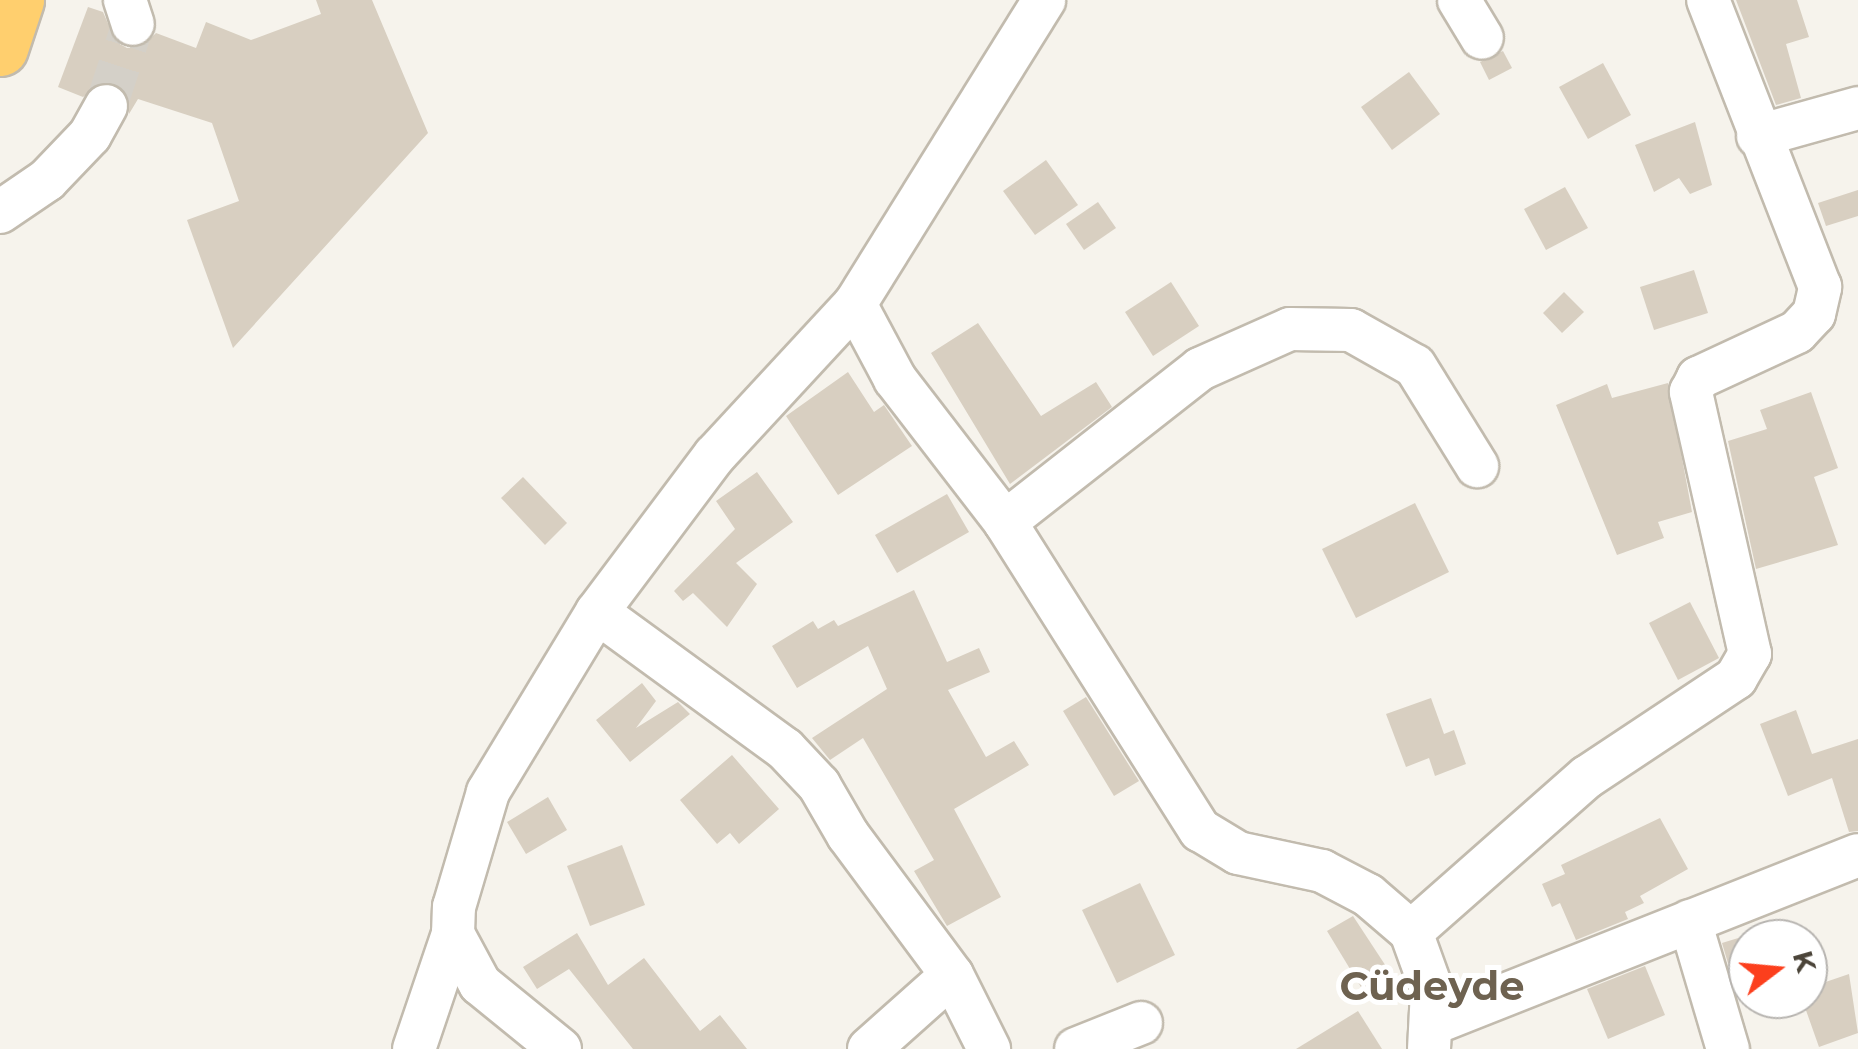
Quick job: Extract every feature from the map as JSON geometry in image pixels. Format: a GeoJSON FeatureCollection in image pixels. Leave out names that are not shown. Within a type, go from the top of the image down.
{"type":"FeatureCollection","features":[{"type":"Feature","properties":{"kind":"highway"},"geometry":{"type":"LineString","coordinates":[[0,48],[16,0]]}},
{"type":"Feature","properties":{"kind":"street"},"geometry":{"type":"LineString","coordinates":[[414,1049],[454,934],[454,908],[488,792],[597,612],[716,455],[855,304],[1044,0]]}},
{"type":"Feature","properties":{"kind":"street"},"geometry":{"type":"LineString","coordinates":[[1459,0],[1482,38]]}},
{"type":"Feature","properties":{"kind":"street"},"geometry":{"type":"LineString","coordinates":[[1411,932],[1587,776],[1736,678],[1746,665],[1748,637],[1691,392],[1698,378],[1797,332],[1814,314],[1820,286],[1758,136],[1708,0]]}},
{"type":"Feature","properties":{"kind":"street"},"geometry":{"type":"LineString","coordinates":[[0,212],[47,180],[90,135],[106,106]]}},
{"type":"Feature","properties":{"kind":"street"},"geometry":{"type":"LineString","coordinates":[[1758,136],[1858,108]]}},
{"type":"Feature","properties":{"kind":"street"},"geometry":{"type":"LineString","coordinates":[[855,304],[895,379],[1005,522],[1200,830],[1238,853],[1322,871],[1368,895],[1411,932],[1432,990],[1431,1036],[1690,921],[1858,855]]}},
{"type":"Feature","properties":{"kind":"street"},"geometry":{"type":"LineString","coordinates":[[1005,522],[1200,369],[1290,329],[1351,330],[1415,366],[1477,466]]}},
{"type":"Feature","properties":{"kind":"street"},"geometry":{"type":"LineString","coordinates":[[597,612],[797,761],[952,975],[989,1049]]}},
{"type":"Feature","properties":{"kind":"street"},"geometry":{"type":"LineString","coordinates":[[1690,921],[1728,1049]]}},
{"type":"Feature","properties":{"kind":"street"},"geometry":{"type":"LineString","coordinates":[[454,934],[480,984],[560,1049]]}},
{"type":"Feature","properties":{"kind":"street"},"geometry":{"type":"LineString","coordinates":[[869,1049],[952,975]]}},
{"type":"Feature","properties":{"kind":"street"},"geometry":{"type":"LineString","coordinates":[[1076,1049],[1141,1023]]}},
{"type":"Feature","properties":{"kind":"building"},"geometry":{"type":"Polygon","coordinates":[[[316,0],[372,0],[428,133],[233,348],[187,220],[239,201],[212,123],[138,99],[129,114],[127,92],[106,81],[83,97],[58,87],[88,7],[103,12],[116,42],[127,48],[142,47],[156,33],[196,48],[206,22],[251,40],[321,14],[316,0]]]}},
{"type":"Feature","properties":{"kind":"building"},"geometry":{"type":"Polygon","coordinates":[[[1736,0],[1797,0],[1809,37],[1786,44],[1801,98],[1776,105],[1736,0]]]}},
{"type":"Feature","properties":{"kind":"building"},"geometry":{"type":"Polygon","coordinates":[[[1503,51],[1512,68],[1489,80],[1480,62],[1503,51]]]}},
{"type":"Feature","properties":{"kind":"building"},"geometry":{"type":"Polygon","coordinates":[[[1603,63],[1631,115],[1588,139],[1559,87],[1603,63]]]}},
{"type":"Feature","properties":{"kind":"building"},"geometry":{"type":"Polygon","coordinates":[[[1409,72],[1440,114],[1392,150],[1361,107],[1409,72]]]}},
{"type":"Feature","properties":{"kind":"building"},"geometry":{"type":"Polygon","coordinates":[[[1695,122],[1712,185],[1690,194],[1679,178],[1654,192],[1635,145],[1695,122]]]}},
{"type":"Feature","properties":{"kind":"building"},"geometry":{"type":"Polygon","coordinates":[[[1046,160],[1078,205],[1035,235],[1003,191],[1046,160]]]}},
{"type":"Feature","properties":{"kind":"building"},"geometry":{"type":"Polygon","coordinates":[[[1565,187],[1588,228],[1546,250],[1524,209],[1565,187]]]}},
{"type":"Feature","properties":{"kind":"building"},"geometry":{"type":"Polygon","coordinates":[[[1858,190],[1858,216],[1826,226],[1818,203],[1858,190]]]}},
{"type":"Feature","properties":{"kind":"building"},"geometry":{"type":"Polygon","coordinates":[[[1098,202],[1116,228],[1084,250],[1066,224],[1098,202]]]}},
{"type":"Feature","properties":{"kind":"building"},"geometry":{"type":"Polygon","coordinates":[[[1694,270],[1708,313],[1654,330],[1640,287],[1694,270]]]}},
{"type":"Feature","properties":{"kind":"building"},"geometry":{"type":"Polygon","coordinates":[[[1171,282],[1199,326],[1153,356],[1125,312],[1171,282]]]}},
{"type":"Feature","properties":{"kind":"building"},"geometry":{"type":"Polygon","coordinates":[[[1564,292],[1584,312],[1562,333],[1543,313],[1564,292]]]}},
{"type":"Feature","properties":{"kind":"building"},"geometry":{"type":"Polygon","coordinates":[[[978,323],[1041,416],[1096,382],[1112,407],[1010,484],[931,353],[978,323]]]}},
{"type":"Feature","properties":{"kind":"building"},"geometry":{"type":"Polygon","coordinates":[[[848,372],[874,412],[884,405],[912,446],[838,495],[786,416],[848,372]]]}},
{"type":"Feature","properties":{"kind":"building"},"geometry":{"type":"Polygon","coordinates":[[[1668,383],[1692,512],[1658,522],[1664,538],[1617,555],[1556,405],[1607,384],[1612,398],[1668,383]]]}},
{"type":"Feature","properties":{"kind":"building"},"geometry":{"type":"Polygon","coordinates":[[[1811,392],[1838,468],[1814,477],[1838,545],[1756,569],[1728,441],[1767,429],[1760,410],[1811,392]]]}},
{"type":"Feature","properties":{"kind":"building"},"geometry":{"type":"Polygon","coordinates":[[[757,472],[793,522],[736,563],[757,584],[727,627],[693,593],[683,601],[674,591],[735,529],[716,501],[757,472]]]}},
{"type":"Feature","properties":{"kind":"building"},"geometry":{"type":"Polygon","coordinates":[[[523,477],[567,523],[545,545],[501,498],[523,477]]]}},
{"type":"Feature","properties":{"kind":"building"},"geometry":{"type":"Polygon","coordinates":[[[947,494],[969,532],[897,573],[875,535],[947,494]]]}},
{"type":"Feature","properties":{"kind":"building"},"geometry":{"type":"Polygon","coordinates":[[[1415,503],[1449,572],[1356,618],[1322,549],[1415,503]]]}},
{"type":"Feature","properties":{"kind":"building"},"geometry":{"type":"Polygon","coordinates":[[[914,590],[947,662],[979,648],[990,672],[948,690],[986,757],[1014,741],[1029,765],[954,809],[1001,897],[947,926],[914,871],[934,860],[863,738],[830,760],[812,738],[887,689],[868,646],[797,688],[772,646],[813,621],[818,629],[834,620],[838,626],[914,590]]]}},
{"type":"Feature","properties":{"kind":"building"},"geometry":{"type":"Polygon","coordinates":[[[1690,602],[1719,658],[1678,680],[1649,623],[1690,602]]]}},
{"type":"Feature","properties":{"kind":"building"},"geometry":{"type":"Polygon","coordinates":[[[642,683],[656,701],[636,728],[678,702],[690,714],[630,762],[596,720],[642,683]]]}},
{"type":"Feature","properties":{"kind":"building"},"geometry":{"type":"Polygon","coordinates":[[[1086,697],[1139,781],[1114,796],[1063,711],[1086,697]]]}},
{"type":"Feature","properties":{"kind":"building"},"geometry":{"type":"Polygon","coordinates":[[[1431,698],[1444,734],[1454,730],[1466,764],[1435,776],[1429,758],[1406,767],[1386,714],[1431,698]]]}},
{"type":"Feature","properties":{"kind":"building"},"geometry":{"type":"Polygon","coordinates":[[[1796,710],[1812,754],[1858,739],[1858,831],[1849,832],[1832,778],[1788,796],[1760,724],[1796,710]]]}},
{"type":"Feature","properties":{"kind":"building"},"geometry":{"type":"Polygon","coordinates":[[[732,755],[779,809],[739,844],[730,833],[717,844],[680,800],[732,755]]]}},
{"type":"Feature","properties":{"kind":"building"},"geometry":{"type":"Polygon","coordinates":[[[548,797],[567,830],[526,854],[507,822],[548,797]]]}},
{"type":"Feature","properties":{"kind":"building"},"geometry":{"type":"Polygon","coordinates":[[[1660,818],[1688,869],[1640,896],[1644,903],[1625,912],[1628,919],[1576,940],[1560,903],[1552,907],[1542,884],[1565,874],[1561,865],[1660,818]]]}},
{"type":"Feature","properties":{"kind":"building"},"geometry":{"type":"Polygon","coordinates":[[[622,845],[645,905],[590,926],[567,866],[622,845]]]}},
{"type":"Feature","properties":{"kind":"building"},"geometry":{"type":"Polygon","coordinates":[[[1140,883],[1175,955],[1117,983],[1082,910],[1140,883]]]}},
{"type":"Feature","properties":{"kind":"building"},"geometry":{"type":"Polygon","coordinates":[[[1353,916],[1395,980],[1367,997],[1327,931],[1353,916]]]}},
{"type":"Feature","properties":{"kind":"building"},"geometry":{"type":"Polygon","coordinates":[[[577,933],[608,985],[644,958],[700,1031],[720,1015],[747,1049],[633,1049],[569,969],[537,989],[523,967],[577,933]]]}},
{"type":"Feature","properties":{"kind":"building"},"geometry":{"type":"Polygon","coordinates":[[[1728,941],[1728,963],[1722,943],[1728,941]]]}},
{"type":"Feature","properties":{"kind":"building"},"geometry":{"type":"Polygon","coordinates":[[[1645,966],[1665,1015],[1608,1039],[1587,989],[1645,966]]]}},
{"type":"Feature","properties":{"kind":"building"},"geometry":{"type":"Polygon","coordinates":[[[1849,974],[1858,1033],[1819,1047],[1809,1019],[1828,1019],[1828,981],[1849,974]]]}},
{"type":"Feature","properties":{"kind":"building"},"geometry":{"type":"Polygon","coordinates":[[[1358,1011],[1382,1049],[1296,1049],[1358,1011]]]}},
{"type":"Feature","properties":{"kind":"tunnel"},"geometry":{"type":"LineString","coordinates":[[106,106],[133,24]]}},
{"type":"Feature","properties":{"kind":"district","name":"Cüdeyde"},"geometry":{"type":"Point","coordinates":[1432,986]}}]}
